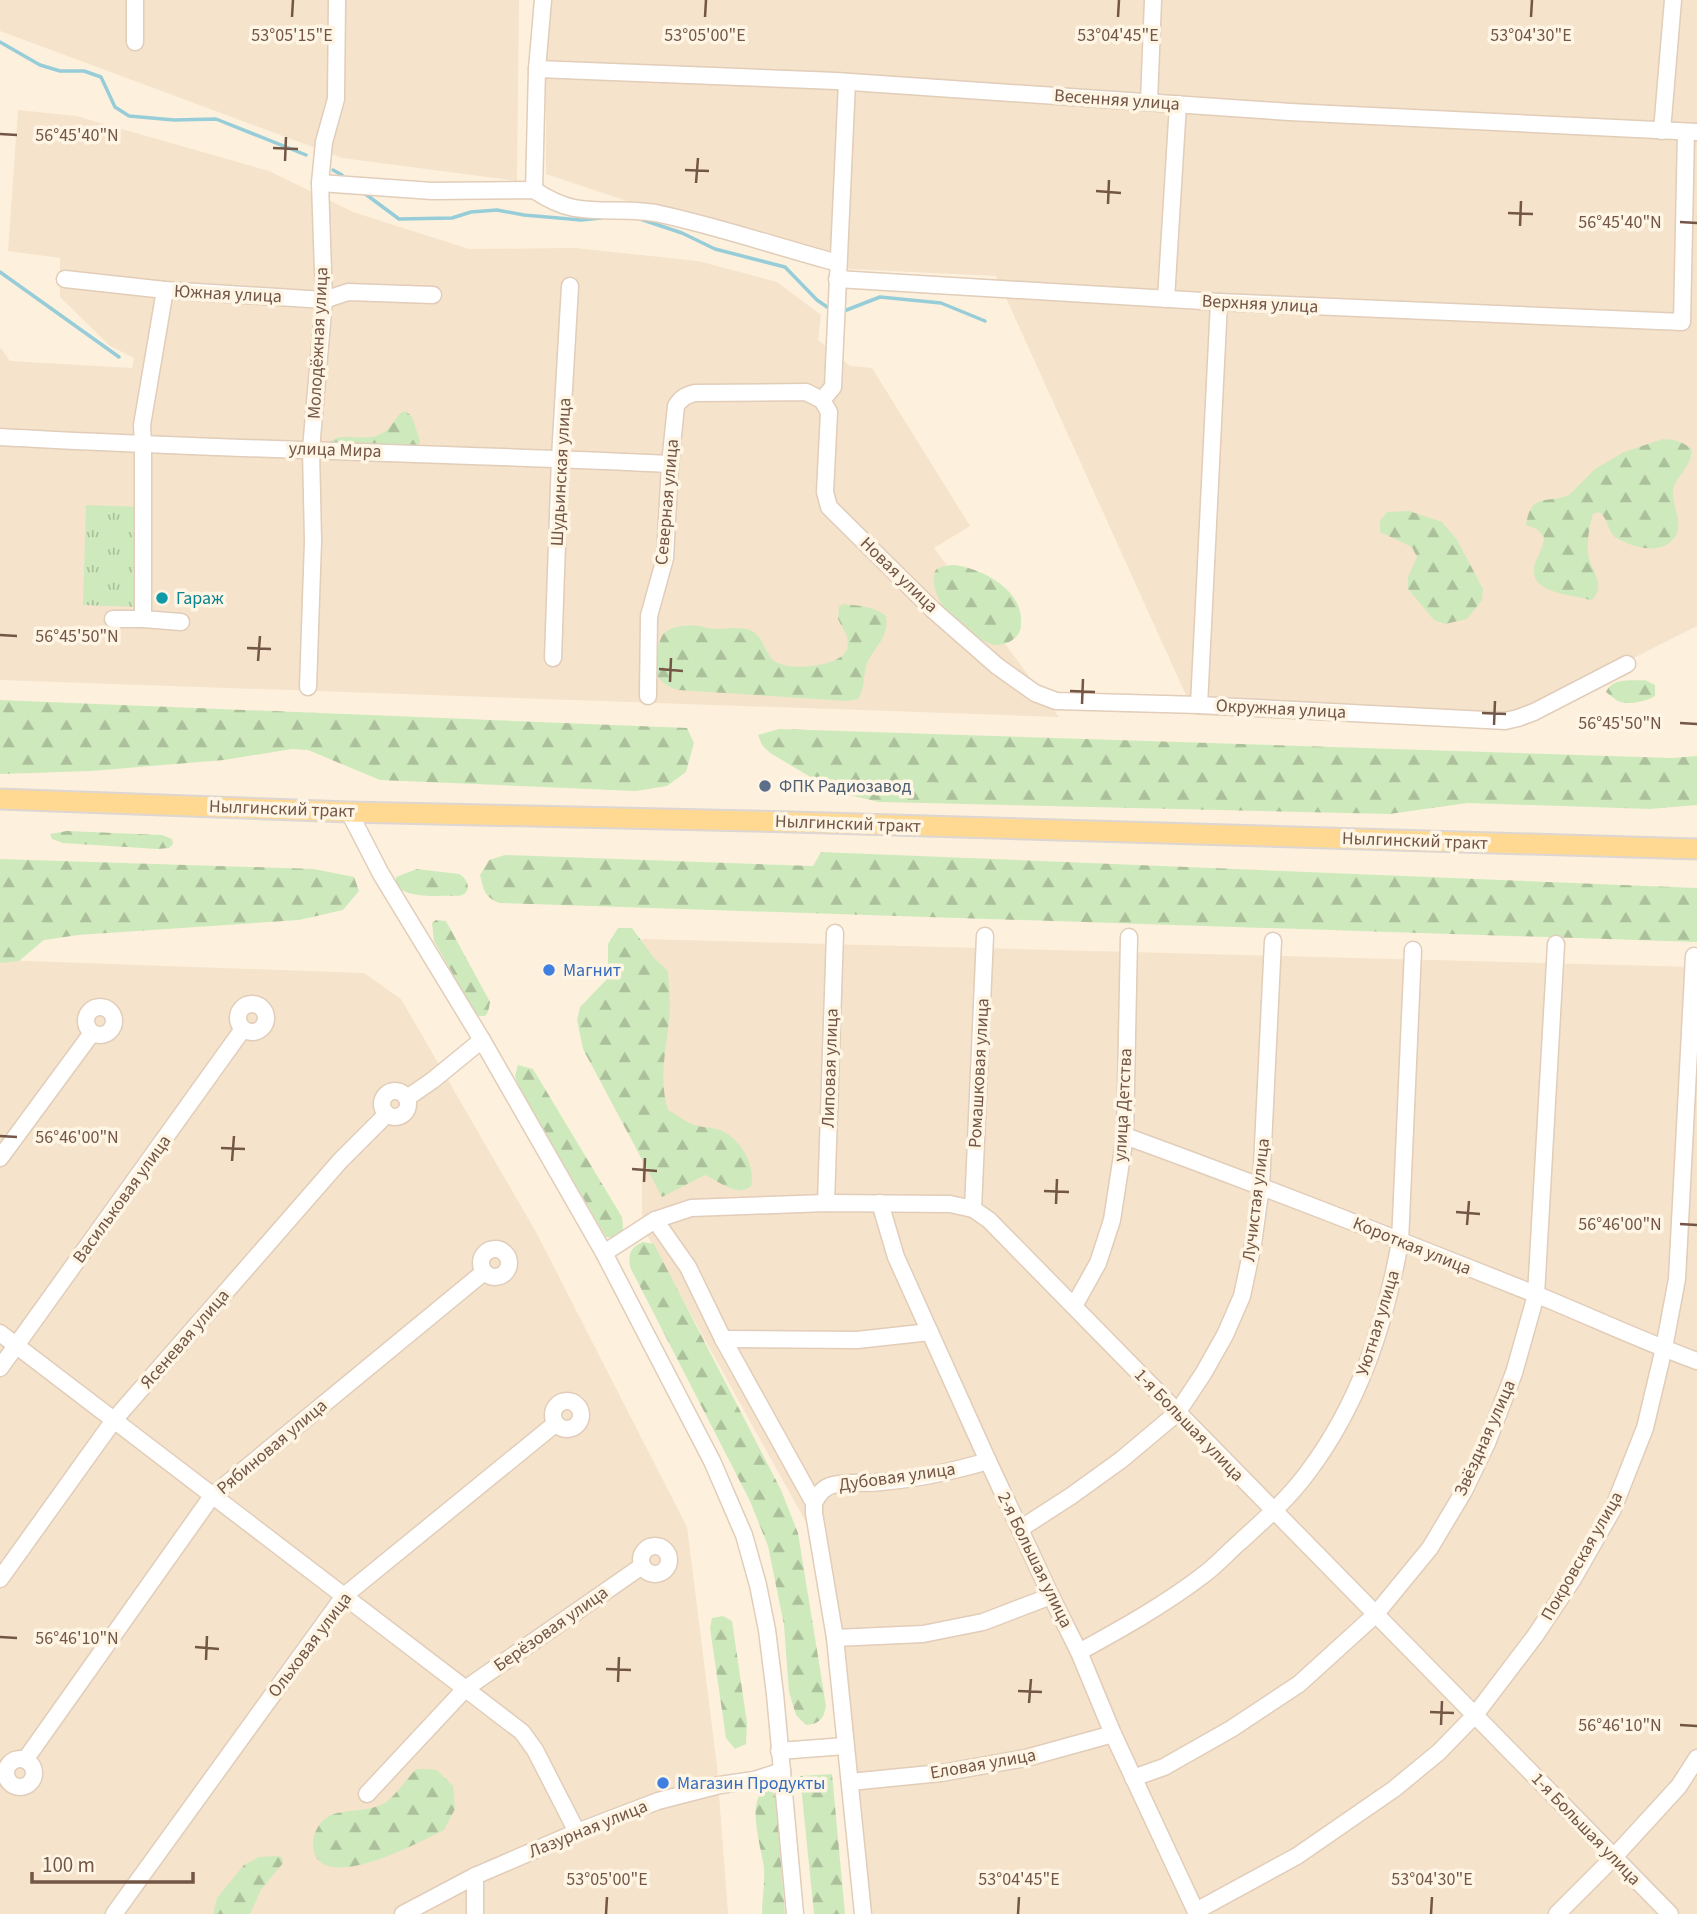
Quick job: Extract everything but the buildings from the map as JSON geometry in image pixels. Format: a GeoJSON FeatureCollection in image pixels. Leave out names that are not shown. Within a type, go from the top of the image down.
{"type":"FeatureCollection","features":[{"type":"Feature","properties":{"kind":"main road","name":"Нылгинский тракт"},"geometry":{"type":"LineString","coordinates":[[0,799],[349,812],[1697,849]]}},
{"type":"Feature","properties":{"kind":"street"},"geometry":{"type":"LineString","coordinates":[[135,0],[135,42]]}},
{"type":"Feature","properties":{"kind":"street","name":"Молодёжная улица"},"geometry":{"type":"LineString","coordinates":[[308,687],[313,541],[312,449],[324,300],[320,183],[324,142],[336,99],[337,0]]}},
{"type":"Feature","properties":{"kind":"street"},"geometry":{"type":"LineString","coordinates":[[320,183],[432,191],[534,190],[537,69],[543,0]]}},
{"type":"Feature","properties":{"kind":"street"},"geometry":{"type":"LineString","coordinates":[[1149,102],[1153,0]]}},
{"type":"Feature","properties":{"kind":"street"},"geometry":{"type":"LineString","coordinates":[[1662,131],[1673,0]]}},
{"type":"Feature","properties":{"kind":"street","name":"Весенняя улица"},"geometry":{"type":"LineString","coordinates":[[537,69],[847,82],[1290,112],[1691,132]]}},
{"type":"Feature","properties":{"kind":"street"},"geometry":{"type":"LineString","coordinates":[[822,400],[833,387],[847,82]]}},
{"type":"Feature","properties":{"kind":"street"},"geometry":{"type":"LineString","coordinates":[[1166,299],[1178,104]]}},
{"type":"Feature","properties":{"kind":"street","name":"Верхняя улица"},"geometry":{"type":"LineString","coordinates":[[534,190],[548,199],[573,208],[657,214],[730,231],[781,247],[837,271],[1219,303],[1682,322],[1691,132]]}},
{"type":"Feature","properties":{"kind":"street","name":"Южная улица"},"geometry":{"type":"LineString","coordinates":[[65,279],[164,290],[324,300],[348,292],[433,295]]}},
{"type":"Feature","properties":{"kind":"street","name":"Шудьинская улица"},"geometry":{"type":"LineString","coordinates":[[553,658],[560,458],[570,286]]}},
{"type":"Feature","properties":{"kind":"street"},"geometry":{"type":"LineString","coordinates":[[143,619],[142,425],[164,290]]}},
{"type":"Feature","properties":{"kind":"street","name":"Окружная улица"},"geometry":{"type":"LineString","coordinates":[[1219,303],[1199,705],[1504,720],[1534,712],[1627,664]]}},
{"type":"Feature","properties":{"kind":"street","name":"Северная улица"},"geometry":{"type":"LineString","coordinates":[[648,696],[649,616],[664,558],[670,464],[676,407],[679,401],[686,395],[695,393],[806,392],[822,400]]}},
{"type":"Feature","properties":{"kind":"street","name":"Новая улица"},"geometry":{"type":"LineString","coordinates":[[822,400],[830,412],[825,492],[830,507],[932,609],[997,666],[1035,693],[1056,701],[1199,705]]}},
{"type":"Feature","properties":{"kind":"street","name":"улица Мира"},"geometry":{"type":"LineString","coordinates":[[0,438],[144,446],[312,449],[670,464]]}},
{"type":"Feature","properties":{"kind":"street"},"geometry":{"type":"LineString","coordinates":[[113,619],[181,622]]}},
{"type":"Feature","properties":{"kind":"street"},"geometry":{"type":"LineString","coordinates":[[349,812],[381,874],[482,1040],[604,1253],[712,1461],[744,1535],[767,1630],[795,1914]]}},
{"type":"Feature","properties":{"kind":"street","name":"Липовая улица"},"geometry":{"type":"LineString","coordinates":[[826,1203],[835,933]]}},
{"type":"Feature","properties":{"kind":"street","name":"Ромашковая улица"},"geometry":{"type":"LineString","coordinates":[[973,1209],[985,936]]}},
{"type":"Feature","properties":{"kind":"street","name":"улица Детства"},"geometry":{"type":"LineString","coordinates":[[1074,1306],[1098,1263],[1112,1220],[1125,1136],[1129,937]]}},
{"type":"Feature","properties":{"kind":"street","name":"Лучистая улица"},"geometry":{"type":"LineString","coordinates":[[1020,1529],[1121,1460],[1177,1413],[1225,1335],[1241,1296],[1254,1244],[1261,1186],[1273,941]]}},
{"type":"Feature","properties":{"kind":"street","name":"Звёздная улица"},"geometry":{"type":"LineString","coordinates":[[1133,1778],[1164,1767],[1231,1729],[1299,1684],[1375,1615],[1430,1548],[1464,1491],[1487,1443],[1514,1373],[1536,1295],[1556,944]]}},
{"type":"Feature","properties":{"kind":"street","name":"Уютная улица"},"geometry":{"type":"LineString","coordinates":[[1079,1652],[1133,1622],[1202,1576],[1273,1512],[1307,1473],[1339,1425],[1363,1378],[1378,1336],[1400,1242],[1413,950]]}},
{"type":"Feature","properties":{"kind":"street","name":"Покровская улица"},"geometry":{"type":"LineString","coordinates":[[1197,1913],[1297,1856],[1394,1789],[1439,1752],[1475,1715],[1535,1636],[1573,1579],[1613,1509],[1646,1428],[1677,1279],[1694,956]]}},
{"type":"Feature","properties":{"kind":"street","name":"Васильковая улица"},"geometry":{"type":"LineString","coordinates":[[0,1368],[243,1030]]}},
{"type":"Feature","properties":{"kind":"street"},"geometry":{"type":"LineString","coordinates":[[0,1158],[92,1033]]}},
{"type":"Feature","properties":{"kind":"street","name":"Ясеневая улица"},"geometry":{"type":"LineString","coordinates":[[0,1579],[114,1420],[340,1161],[387,1114],[382,1107],[385,1095],[397,1090],[407,1098],[482,1040]]}},
{"type":"Feature","properties":{"kind":"street","name":"Короткая улица"},"geometry":{"type":"LineString","coordinates":[[1125,1136],[1261,1186],[1697,1360]]}},
{"type":"Feature","properties":{"kind":"street"},"geometry":{"type":"LineString","coordinates":[[604,1253],[656,1220],[691,1208],[880,1203],[950,1204],[973,1209]]}},
{"type":"Feature","properties":{"kind":"street","name":"2-я Большая улица"},"geometry":{"type":"LineString","coordinates":[[880,1203],[896,1257],[1197,1913]]}},
{"type":"Feature","properties":{"kind":"street","name":"1-я Большая улица"},"geometry":{"type":"LineString","coordinates":[[973,1209],[989,1220],[1670,1914]]}},
{"type":"Feature","properties":{"kind":"street"},"geometry":{"type":"LineString","coordinates":[[656,1220],[688,1267],[723,1339],[814,1503],[835,1638],[863,1914]]}},
{"type":"Feature","properties":{"kind":"street","name":"Рябиновая улица"},"geometry":{"type":"LineString","coordinates":[[25,1760],[212,1496],[484,1272]]}},
{"type":"Feature","properties":{"kind":"street"},"geometry":{"type":"LineString","coordinates":[[723,1339],[857,1340],[930,1332]]}},
{"type":"Feature","properties":{"kind":"street"},"geometry":{"type":"LineString","coordinates":[[0,1333],[522,1732],[535,1750],[577,1832]]}},
{"type":"Feature","properties":{"kind":"street","name":"Ольховая улица"},"geometry":{"type":"LineString","coordinates":[[114,1914],[344,1596],[555,1424]]}},
{"type":"Feature","properties":{"kind":"street","name":"Дубовая улица"},"geometry":{"type":"LineString","coordinates":[[814,1503],[824,1488],[833,1485],[884,1482],[960,1469],[988,1461]]}},
{"type":"Feature","properties":{"kind":"street","name":"Берёзовая улица"},"geometry":{"type":"LineString","coordinates":[[367,1794],[465,1689],[639,1567]]}},
{"type":"Feature","properties":{"kind":"street"},"geometry":{"type":"LineString","coordinates":[[835,1638],[923,1634],[983,1622],[1051,1596]]}},
{"type":"Feature","properties":{"kind":"street","name":"Еловая улица"},"geometry":{"type":"LineString","coordinates":[[850,1782],[941,1773],[1026,1758],[1113,1734]]}},
{"type":"Feature","properties":{"kind":"street"},"geometry":{"type":"LineString","coordinates":[[779,1751],[845,1745]]}},
{"type":"Feature","properties":{"kind":"street"},"geometry":{"type":"LineString","coordinates":[[1557,1914],[1679,1786],[1697,1758]]}},
{"type":"Feature","properties":{"kind":"street","name":"Лазурная улица"},"geometry":{"type":"LineString","coordinates":[[403,1914],[475,1876],[658,1801],[719,1785],[754,1780],[782,1771]]}},
{"type":"Feature","properties":{"kind":"street"},"geometry":{"type":"LineString","coordinates":[[475,1876],[475,1914]]}},
{"type":"Feature","properties":{"kind":"shaded area"},"geometry":{"type":"Polygon","coordinates":[[[0,0],[519,0],[517,181],[342,158],[0,31],[0,0]]]}},
{"type":"Feature","properties":{"kind":"shaded area"},"geometry":{"type":"Polygon","coordinates":[[[546,0],[1697,0],[1697,626],[1495,728],[1195,715],[996,276],[828,268],[546,174],[546,0]]]}},
{"type":"Feature","properties":{"kind":"shaded area"},"geometry":{"type":"Polygon","coordinates":[[[18,110],[76,116],[269,171],[353,212],[469,249],[575,248],[698,261],[777,282],[821,315],[818,340],[850,366],[872,368],[970,526],[934,548],[1059,717],[0,680],[0,347],[10,361],[132,368],[134,358],[110,346],[60,297],[60,258],[8,251],[18,110]]]}},
{"type":"Feature","properties":{"kind":"shaded area"},"geometry":{"type":"Polygon","coordinates":[[[642,939],[1697,967],[1697,1914],[861,1914],[828,1562],[642,1226],[642,939]]]}},
{"type":"Feature","properties":{"kind":"shaded area"},"geometry":{"type":"Polygon","coordinates":[[[0,960],[364,973],[401,999],[536,1232],[687,1527],[717,1767],[728,1914],[0,1914],[0,960]]]}},
{"type":"Feature","properties":{"kind":"green space"},"geometry":{"type":"Polygon","coordinates":[[[406,411],[412,417],[420,441],[418,446],[410,449],[335,445],[331,441],[340,437],[378,435],[389,428],[400,413],[406,411]]]}},
{"type":"Feature","properties":{"kind":"green space"},"geometry":{"type":"Polygon","coordinates":[[[1663,439],[1678,441],[1691,448],[1690,461],[1674,486],[1673,498],[1678,529],[1672,541],[1654,548],[1633,545],[1614,536],[1599,512],[1593,514],[1588,548],[1598,589],[1592,600],[1559,593],[1542,586],[1534,573],[1544,537],[1537,529],[1526,525],[1528,515],[1536,503],[1569,495],[1595,469],[1624,452],[1663,439]]]}},
{"type":"Feature","properties":{"kind":"green space"},"geometry":{"type":"Polygon","coordinates":[[[86,505],[142,507],[138,607],[83,605],[86,505]]]}},
{"type":"Feature","properties":{"kind":"green space"},"geometry":{"type":"Polygon","coordinates":[[[1409,511],[1442,522],[1457,540],[1483,589],[1482,600],[1467,619],[1445,624],[1434,620],[1408,589],[1408,577],[1417,557],[1412,547],[1380,532],[1380,521],[1387,512],[1409,511]]]}},
{"type":"Feature","properties":{"kind":"green space"},"geometry":{"type":"Polygon","coordinates":[[[955,565],[989,576],[1009,591],[1020,612],[1019,634],[1001,645],[990,644],[970,632],[947,612],[935,591],[935,572],[941,567],[955,565]]]}},
{"type":"Feature","properties":{"kind":"green space"},"geometry":{"type":"Polygon","coordinates":[[[843,604],[871,608],[886,616],[883,638],[866,666],[858,699],[847,701],[678,690],[663,683],[656,673],[655,660],[663,635],[671,629],[687,626],[748,629],[756,633],[771,658],[780,664],[798,667],[828,663],[842,656],[848,648],[847,636],[838,619],[839,607],[843,604]]]}},
{"type":"Feature","properties":{"kind":"green space"},"geometry":{"type":"Polygon","coordinates":[[[1645,680],[1655,685],[1655,696],[1643,701],[1621,702],[1606,692],[1617,682],[1645,680]]]}},
{"type":"Feature","properties":{"kind":"green space"},"geometry":{"type":"Polygon","coordinates":[[[0,700],[687,728],[694,743],[686,772],[667,786],[636,791],[380,780],[308,750],[292,749],[224,760],[91,771],[0,774],[0,700]]]}},
{"type":"Feature","properties":{"kind":"green space"},"geometry":{"type":"Polygon","coordinates":[[[779,729],[1672,758],[1697,756],[1697,805],[1650,809],[1468,803],[1389,814],[879,802],[836,792],[770,753],[762,745],[758,735],[779,729]]]}},
{"type":"Feature","properties":{"kind":"green space"},"geometry":{"type":"Polygon","coordinates":[[[67,831],[162,835],[172,839],[173,844],[169,848],[157,849],[63,843],[52,839],[50,834],[67,831]]]}},
{"type":"Feature","properties":{"kind":"green space"},"geometry":{"type":"Polygon","coordinates":[[[821,852],[1697,888],[1697,942],[499,903],[485,892],[480,875],[489,860],[505,855],[813,866],[821,852]]]}},
{"type":"Feature","properties":{"kind":"green space"},"geometry":{"type":"Polygon","coordinates":[[[0,859],[314,869],[354,877],[359,891],[343,910],[299,920],[78,935],[44,940],[19,961],[0,963],[0,859]]]}},
{"type":"Feature","properties":{"kind":"green space"},"geometry":{"type":"Polygon","coordinates":[[[417,869],[459,874],[467,883],[468,889],[458,896],[420,895],[402,890],[397,885],[396,877],[417,869]]]}},
{"type":"Feature","properties":{"kind":"green space"},"geometry":{"type":"Polygon","coordinates":[[[436,920],[446,921],[490,1002],[485,1016],[475,1013],[434,941],[432,923],[436,920]]]}},
{"type":"Feature","properties":{"kind":"green space"},"geometry":{"type":"Polygon","coordinates":[[[618,928],[632,928],[654,958],[668,971],[670,1005],[664,1084],[668,1110],[689,1123],[720,1130],[740,1145],[751,1169],[751,1186],[746,1189],[728,1187],[705,1175],[662,1197],[583,1049],[577,1020],[580,1007],[608,978],[608,944],[618,928]]]}},
{"type":"Feature","properties":{"kind":"green space"},"geometry":{"type":"Polygon","coordinates":[[[518,1065],[533,1069],[622,1217],[622,1231],[617,1238],[606,1237],[519,1087],[515,1076],[518,1065]]]}},
{"type":"Feature","properties":{"kind":"green space"},"geometry":{"type":"Polygon","coordinates":[[[643,1242],[654,1244],[781,1490],[798,1533],[826,1706],[820,1720],[814,1723],[806,1725],[796,1715],[789,1692],[784,1625],[768,1546],[750,1501],[630,1267],[631,1251],[643,1242]]]}},
{"type":"Feature","properties":{"kind":"green space"},"geometry":{"type":"Polygon","coordinates":[[[723,1616],[732,1621],[747,1723],[746,1744],[735,1749],[726,1738],[710,1628],[712,1618],[723,1616]]]}},
{"type":"Feature","properties":{"kind":"green space"},"geometry":{"type":"Polygon","coordinates":[[[416,1769],[437,1770],[453,1786],[455,1809],[444,1830],[372,1862],[351,1867],[332,1867],[319,1861],[313,1842],[316,1830],[323,1820],[338,1813],[369,1809],[383,1804],[416,1769]]]}},
{"type":"Feature","properties":{"kind":"green space"},"geometry":{"type":"Polygon","coordinates":[[[832,1774],[845,1914],[814,1914],[800,1776],[832,1774]]]}},
{"type":"Feature","properties":{"kind":"green space"},"geometry":{"type":"Polygon","coordinates":[[[766,1788],[772,1789],[776,1799],[785,1914],[762,1914],[764,1869],[756,1814],[760,1794],[766,1788]]]}},
{"type":"Feature","properties":{"kind":"green space"},"geometry":{"type":"Polygon","coordinates":[[[259,1857],[282,1857],[283,1863],[261,1890],[250,1914],[213,1914],[217,1898],[244,1865],[259,1857]]]}},
{"type":"Feature","properties":{"kind":"waterway"},"geometry":{"type":"LineString","coordinates":[[0,42],[40,65],[60,71],[84,71],[101,77],[115,107],[129,116],[174,120],[216,119],[306,155]]}},
{"type":"Feature","properties":{"kind":"waterway"},"geometry":{"type":"LineString","coordinates":[[333,170],[342,175]]}},
{"type":"Feature","properties":{"kind":"waterway"},"geometry":{"type":"LineString","coordinates":[[364,193],[399,219],[452,218],[471,212],[497,210],[581,220],[601,218]]}},
{"type":"Feature","properties":{"kind":"waterway"},"geometry":{"type":"LineString","coordinates":[[640,219],[682,233],[715,249],[785,267],[817,300],[830,309]]}},
{"type":"Feature","properties":{"kind":"waterway"},"geometry":{"type":"LineString","coordinates":[[0,272],[119,357]]}},
{"type":"Feature","properties":{"kind":"waterway"},"geometry":{"type":"LineString","coordinates":[[844,311],[880,297],[941,303],[985,321]]}},
{"type":"Feature","properties":{"kind":"place","name":"Гараж"},"geometry":{"type":"Point","coordinates":[162,598]}},
{"type":"Feature","properties":{"kind":"place","name":"ФПК Радиозавод"},"geometry":{"type":"Point","coordinates":[765,786]}},
{"type":"Feature","properties":{"kind":"place","name":"Магнит"},"geometry":{"type":"Point","coordinates":[549,970]}},
{"type":"Feature","properties":{"kind":"place","name":"Магазин Продукты"},"geometry":{"type":"Point","coordinates":[663,1783]}}]}
